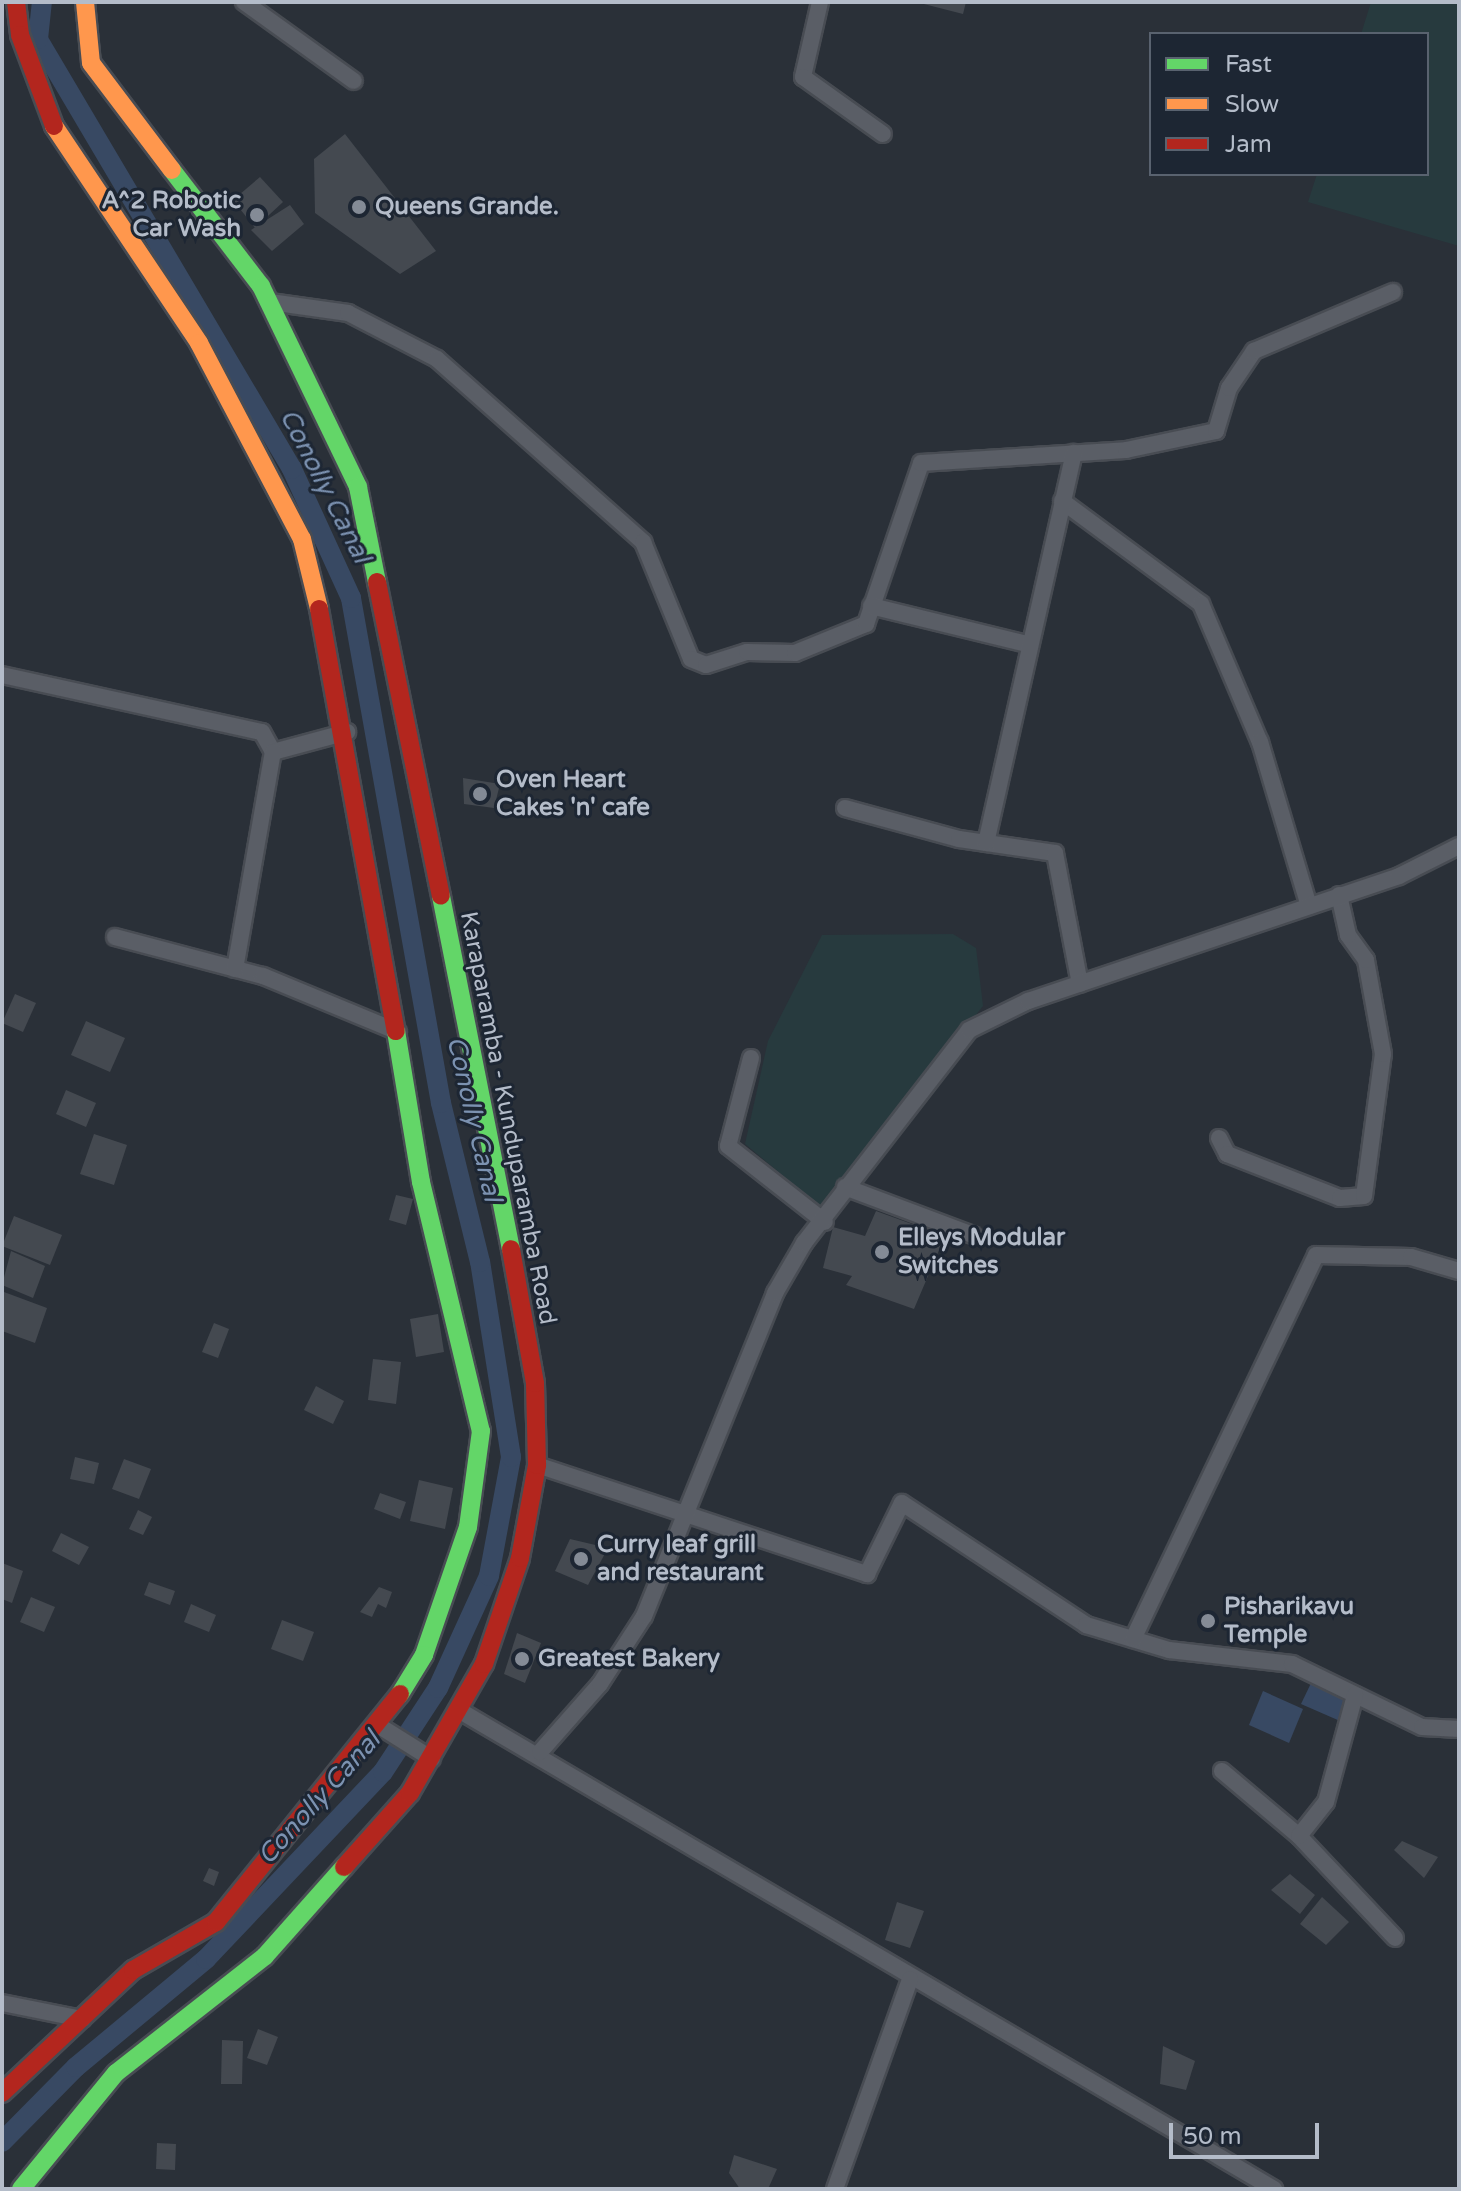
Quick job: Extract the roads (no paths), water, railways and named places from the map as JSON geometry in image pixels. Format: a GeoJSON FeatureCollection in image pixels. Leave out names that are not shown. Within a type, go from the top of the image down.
{"type":"FeatureCollection","features":[{"type":"Feature","properties":{"kind":"main road"},"geometry":{"type":"LineString","coordinates":[[2,2093],[133,1970],[216,1922],[380,1727],[424,1655],[468,1527],[481,1431],[421,1182],[347,732],[302,539],[199,343],[61,145],[20,35],[16,2]]}},
{"type":"Feature","properties":{"kind":"main road","name":"Karaparamba - Kunduparamba Road"},"geometry":{"type":"LineString","coordinates":[[21,2189],[116,2073],[265,1956],[432,1759],[462,1712],[520,1558],[537,1465],[535,1383],[505,1213],[358,487],[270,302],[91,63],[85,2]]}},
{"type":"Feature","properties":{"kind":"street"},"geometry":{"type":"LineString","coordinates":[[244,2],[354,81]]}},
{"type":"Feature","properties":{"kind":"street"},"geometry":{"type":"LineString","coordinates":[[820,2],[803,77],[883,134]]}},
{"type":"Feature","properties":{"kind":"street"},"geometry":{"type":"LineString","coordinates":[[270,302],[348,313],[437,359],[643,542],[691,659],[706,665],[747,652],[795,653],[866,624],[921,463],[1074,453],[1216,431],[1229,388],[1254,351],[1393,292]]}},
{"type":"Feature","properties":{"kind":"street"},"geometry":{"type":"LineString","coordinates":[[986,843],[1027,644],[1055,558],[1062,501],[1074,453]]}},
{"type":"Feature","properties":{"kind":"street"},"geometry":{"type":"LineString","coordinates":[[1062,501],[1201,604],[1260,742],[1309,906]]}},
{"type":"Feature","properties":{"kind":"street"},"geometry":{"type":"LineString","coordinates":[[871,606],[1027,644]]}},
{"type":"Feature","properties":{"kind":"street"},"geometry":{"type":"LineString","coordinates":[[2,675],[262,732],[273,752],[235,969]]}},
{"type":"Feature","properties":{"kind":"street"},"geometry":{"type":"LineString","coordinates":[[273,752],[347,732]]}},
{"type":"Feature","properties":{"kind":"street"},"geometry":{"type":"LineString","coordinates":[[845,808],[986,843],[1055,853],[1080,984]]}},
{"type":"Feature","properties":{"kind":"street"},"geometry":{"type":"LineString","coordinates":[[540,1752],[600,1684],[644,1616],[775,1293],[825,1222],[845,1187],[969,1030],[1080,984],[1309,906],[1459,846]]}},
{"type":"Feature","properties":{"kind":"street"},"geometry":{"type":"LineString","coordinates":[[1219,1138],[1227,1154],[1340,1198],[1364,1196],[1383,1054],[1366,960],[1348,935],[1339,895]]}},
{"type":"Feature","properties":{"kind":"street"},"geometry":{"type":"LineString","coordinates":[[115,937],[235,969],[398,1032]]}},
{"type":"Feature","properties":{"kind":"street"},"geometry":{"type":"LineString","coordinates":[[751,1058],[728,1146],[825,1222]]}},
{"type":"Feature","properties":{"kind":"street"},"geometry":{"type":"LineString","coordinates":[[845,1187],[973,1235]]}},
{"type":"Feature","properties":{"kind":"street"},"geometry":{"type":"LineString","coordinates":[[1133,1639],[1316,1255],[1411,1257],[1459,1271]]}},
{"type":"Feature","properties":{"kind":"street"},"geometry":{"type":"LineString","coordinates":[[537,1465],[685,1511],[867,1574],[902,1503],[1086,1625],[1133,1639],[1292,1664],[1422,1727],[1459,1729]]}},
{"type":"Feature","properties":{"kind":"street"},"geometry":{"type":"LineString","coordinates":[[1299,1836],[1326,1802],[1355,1695]]}},
{"type":"Feature","properties":{"kind":"street"},"geometry":{"type":"LineString","coordinates":[[462,1712],[540,1752],[910,1979],[1274,2189]]}},
{"type":"Feature","properties":{"kind":"street"},"geometry":{"type":"LineString","coordinates":[[380,1727],[432,1759]]}},
{"type":"Feature","properties":{"kind":"street"},"geometry":{"type":"LineString","coordinates":[[1222,1771],[1299,1836],[1395,1938]]}},
{"type":"Feature","properties":{"kind":"street"},"geometry":{"type":"LineString","coordinates":[[835,2189],[910,1979]]}},
{"type":"Feature","properties":{"kind":"street"},"geometry":{"type":"LineString","coordinates":[[2,2003],[82,2019]]}},
{"type":"Feature","properties":{"kind":"water"},"geometry":{"type":"Polygon","coordinates":[[[1313,1679],[1350,1695],[1340,1721],[1301,1704],[1313,1679]]]}},
{"type":"Feature","properties":{"kind":"water"},"geometry":{"type":"Polygon","coordinates":[[[1263,1691],[1303,1709],[1289,1743],[1249,1725],[1263,1691]]]}},
{"type":"Feature","properties":{"kind":"waterway","name":"Conolly Canal"},"geometry":{"type":"LineString","coordinates":[[2,2142],[76,2067],[206,1959],[383,1772],[438,1688],[489,1576],[511,1457],[480,1262],[441,1103],[351,598],[292,469],[38,39],[42,2]]}},
{"type":"Feature","properties":{"kind":"place","name":"Queens Grande."},"geometry":{"type":"Point","coordinates":[359,207]}},
{"type":"Feature","properties":{"kind":"place","name":"A^2 Robotic Car Wash"},"geometry":{"type":"Point","coordinates":[257,215]}},
{"type":"Feature","properties":{"kind":"place","name":"Oven Heart Cakes 'n' cafe"},"geometry":{"type":"Point","coordinates":[480,794]}},
{"type":"Feature","properties":{"kind":"place","name":"Elleys Modular Switches"},"geometry":{"type":"Point","coordinates":[882,1252]}},
{"type":"Feature","properties":{"kind":"place","name":"Curry leaf grill and restaurant"},"geometry":{"type":"Point","coordinates":[581,1559]}},
{"type":"Feature","properties":{"kind":"place","name":"Pisharikavu Temple"},"geometry":{"type":"Point","coordinates":[1208,1621]}},
{"type":"Feature","properties":{"kind":"place","name":"Greatest Bakery"},"geometry":{"type":"Point","coordinates":[522,1659]}}]}
